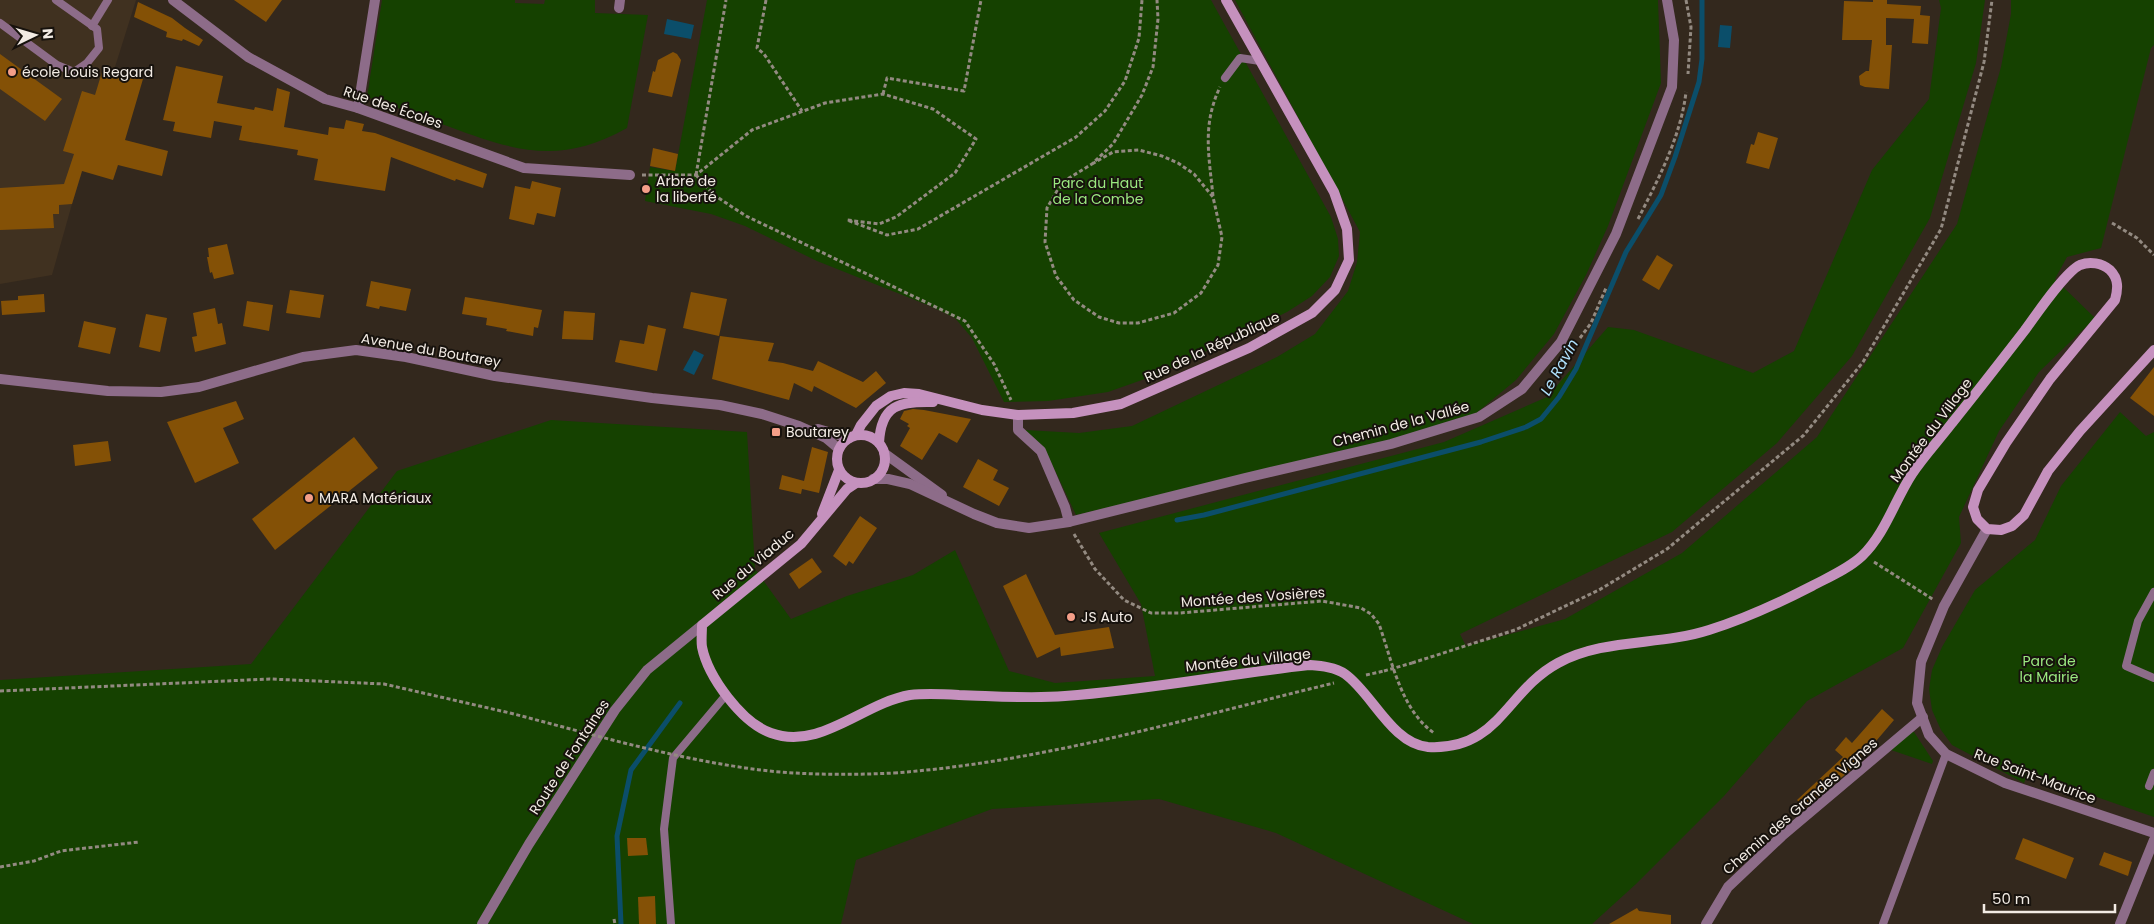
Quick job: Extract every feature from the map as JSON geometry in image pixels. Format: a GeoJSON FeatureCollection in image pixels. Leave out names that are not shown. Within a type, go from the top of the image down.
{"type":"FeatureCollection","features":[{"type":"Feature","properties":{"kind":"main road","name":"Rue de la République"},"geometry":{"type":"LineString","coordinates":[[852,437],[876,406],[891,396],[904,393],[919,394],[949,402],[1018,415],[1073,413],[1122,404],[1250,348],[1312,313],[1335,290],[1349,260],[1347,229],[1334,192],[1226,0]]}},
{"type":"Feature","properties":{"kind":"main road","name":"Montée du Village"},"geometry":{"type":"LineString","coordinates":[[702,625],[702,647],[709,666],[733,706],[750,722],[770,733],[790,738],[812,736],[891,700],[910,695],[931,694],[1014,698],[1064,696],[1309,665],[1328,667],[1344,673],[1402,735],[1424,746],[1464,744],[1482,734],[1500,719],[1539,676],[1573,656],[1606,647],[1674,639],[1709,630],[1782,602],[1841,572],[1863,555],[1881,531],[1914,472],[2049,299],[2079,266],[2090,262],[2100,264],[2110,269],[2116,277],[2118,288],[2115,300],[2044,387],[1978,490],[1973,507],[1977,519],[1987,528]]}},
{"type":"Feature","properties":{"kind":"main road"},"geometry":{"type":"LineString","coordinates":[[1987,528],[2000,530],[2012,526],[2024,515],[2048,471],[2080,431],[2154,350]]}},
{"type":"Feature","properties":{"kind":"main road","name":"Rue de la République"},"geometry":{"type":"LineString","coordinates":[[879,443],[880,430],[887,413],[896,405],[907,401],[949,402]]}},
{"type":"Feature","properties":{"kind":"main road"},"geometry":{"type":"LineString","coordinates":[[869,436],[879,443],[884,453],[883,468],[873,480],[856,483],[849,480],[839,470],[837,463],[839,449],[852,437],[869,436]]}},
{"type":"Feature","properties":{"kind":"main road","name":"Rue du Viaduc"},"geometry":{"type":"LineString","coordinates":[[819,522],[839,470]]}},
{"type":"Feature","properties":{"kind":"main road","name":"Rue du Viaduc"},"geometry":{"type":"LineString","coordinates":[[702,625],[801,544],[847,489],[856,483]]}},
{"type":"Feature","properties":{"kind":"street","name":"Rue des Écoles"},"geometry":{"type":"LineString","coordinates":[[174,0],[248,57],[325,99],[358,108],[524,168],[630,175]]}},
{"type":"Feature","properties":{"kind":"street"},"geometry":{"type":"LineString","coordinates":[[358,108],[375,0]]}},
{"type":"Feature","properties":{"kind":"street","name":"Chemin de la Vallée"},"geometry":{"type":"LineString","coordinates":[[1065,523],[1400,442],[1479,417],[1522,390],[1561,342],[1616,234],[1672,87],[1674,40],[1667,0]]}},
{"type":"Feature","properties":{"kind":"street","name":"Avenue du Boutarey"},"geometry":{"type":"LineString","coordinates":[[0,379],[108,391],[161,392],[199,387],[303,357],[356,350],[406,357],[495,376],[652,398],[720,405],[762,414],[799,426],[826,438],[839,449]]}},
{"type":"Feature","properties":{"kind":"street"},"geometry":{"type":"LineString","coordinates":[[873,480],[888,479],[910,484],[997,523],[1029,528],[1065,523],[1065,507],[1040,451],[1018,430],[1018,415]]}},
{"type":"Feature","properties":{"kind":"street","name":"Avenue du Boutarey"},"geometry":{"type":"LineString","coordinates":[[799,426],[852,437]]}},
{"type":"Feature","properties":{"kind":"street"},"geometry":{"type":"LineString","coordinates":[[884,453],[953,503]]}},
{"type":"Feature","properties":{"kind":"street","name":"Rue Saint-Maurice"},"geometry":{"type":"LineString","coordinates":[[1987,528],[1944,606],[1921,662],[1917,702],[1929,735],[1946,754],[2005,783],[2154,833]]}},
{"type":"Feature","properties":{"kind":"street","name":"Route de Fontaines"},"geometry":{"type":"LineString","coordinates":[[482,924],[529,844],[615,710],[647,670],[702,625]]}},
{"type":"Feature","properties":{"kind":"street","name":"Chemin des Grandes Vignes"},"geometry":{"type":"LineString","coordinates":[[1706,924],[1728,887],[1782,836],[1923,717]]}},
{"type":"Feature","properties":{"kind":"street"},"geometry":{"type":"LineString","coordinates":[[2120,924],[2154,840]]}},
{"type":"Feature","properties":{"kind":"lane"},"geometry":{"type":"LineString","coordinates":[[0,23],[57,64],[74,72],[87,63],[99,48],[97,29],[56,0]]}},
{"type":"Feature","properties":{"kind":"lane"},"geometry":{"type":"LineString","coordinates":[[92,26],[108,0]]}},
{"type":"Feature","properties":{"kind":"lane"},"geometry":{"type":"LineString","coordinates":[[1225,78],[1240,58],[1260,61]]}},
{"type":"Feature","properties":{"kind":"lane"},"geometry":{"type":"LineString","coordinates":[[2154,592],[2138,621],[2126,666],[2154,678]]}},
{"type":"Feature","properties":{"kind":"lane"},"geometry":{"type":"LineString","coordinates":[[671,924],[664,829],[673,758],[726,695]]}},
{"type":"Feature","properties":{"kind":"lane"},"geometry":{"type":"LineString","coordinates":[[1883,924],[1946,754]]}},
{"type":"Feature","properties":{"kind":"lane"},"geometry":{"type":"LineString","coordinates":[[2149,786],[2154,773]]}},
{"type":"Feature","properties":{"kind":"path"},"geometry":{"type":"LineString","coordinates":[[696,176],[726,0]]}},
{"type":"Feature","properties":{"kind":"path"},"geometry":{"type":"LineString","coordinates":[[766,0],[757,48],[764,54],[802,111]]}},
{"type":"Feature","properties":{"kind":"path"},"geometry":{"type":"LineString","coordinates":[[883,94],[887,78],[964,91],[981,0]]}},
{"type":"Feature","properties":{"kind":"path"},"geometry":{"type":"LineString","coordinates":[[630,175],[696,176],[752,130],[825,103],[883,94],[934,109],[976,139],[955,174],[896,217],[879,224],[847,220],[887,235],[918,229],[1076,137],[1105,111],[1125,81],[1139,38],[1142,0]]}},
{"type":"Feature","properties":{"kind":"path"},"geometry":{"type":"LineString","coordinates":[[1092,164],[1113,144],[1142,96],[1153,67],[1158,19],[1157,0]]}},
{"type":"Feature","properties":{"kind":"path"},"geometry":{"type":"LineString","coordinates":[[1686,0],[1691,27],[1687,82]]}},
{"type":"Feature","properties":{"kind":"path"},"geometry":{"type":"LineString","coordinates":[[1384,671],[1515,630],[1607,585],[1667,549],[1804,435],[1863,362],[1941,229],[1984,62],[1992,0]]}},
{"type":"Feature","properties":{"kind":"path"},"geometry":{"type":"LineString","coordinates":[[1214,197],[1194,174],[1178,163],[1162,156],[1139,150],[1112,152],[1069,178],[1047,208],[1045,242],[1056,276],[1074,300],[1099,317],[1119,323],[1138,323],[1174,313],[1201,293],[1218,265],[1222,237],[1209,157],[1208,119],[1225,78]]}},
{"type":"Feature","properties":{"kind":"path"},"geometry":{"type":"LineString","coordinates":[[1635,225],[1662,167],[1683,111],[1686,92]]}},
{"type":"Feature","properties":{"kind":"path"},"geometry":{"type":"LineString","coordinates":[[696,176],[714,195],[746,216],[965,321],[994,364],[1018,415]]}},
{"type":"Feature","properties":{"kind":"path"},"geometry":{"type":"LineString","coordinates":[[2112,223],[2137,238],[2154,255]]}},
{"type":"Feature","properties":{"kind":"path"},"geometry":{"type":"LineString","coordinates":[[1576,343],[1591,323],[1608,283]]}},
{"type":"Feature","properties":{"kind":"path","name":"Montée des Vosières"},"geometry":{"type":"LineString","coordinates":[[1065,523],[1095,569],[1124,600],[1151,613],[1180,613],[1322,601],[1360,608],[1371,614],[1379,624],[1407,704],[1420,723],[1433,733],[1441,736]]}},
{"type":"Feature","properties":{"kind":"path"},"geometry":{"type":"LineString","coordinates":[[1075,537],[1084,534]]}},
{"type":"Feature","properties":{"kind":"path"},"geometry":{"type":"LineString","coordinates":[[1863,555],[1944,606]]}},
{"type":"Feature","properties":{"kind":"path"},"geometry":{"type":"LineString","coordinates":[[0,691],[270,679],[384,684],[510,713],[651,749],[744,767],[795,773],[841,775],[894,774],[940,770],[1046,752],[1351,679]]}},
{"type":"Feature","properties":{"kind":"path"},"geometry":{"type":"LineString","coordinates":[[0,867],[34,861],[61,851],[139,842]]}},
{"type":"Feature","properties":{"kind":"shaded area"},"geometry":{"type":"Polygon","coordinates":[[[0,0],[136,0],[72,204],[52,275],[0,284],[0,0]]]}},
{"type":"Feature","properties":{"kind":"green space"},"geometry":{"type":"Polygon","coordinates":[[[382,0],[515,0],[515,3],[544,4],[545,0],[595,0],[595,13],[648,15],[627,128],[603,140],[581,147],[560,151],[539,151],[518,148],[474,136],[367,97],[382,0]]]}},
{"type":"Feature","properties":{"kind":"green space","name":"Parc du Haut de la Combe"},"geometry":{"type":"Polygon","coordinates":[[[707,0],[1211,0],[1331,217],[1338,239],[1339,256],[1330,277],[1312,296],[1287,312],[1159,374],[1108,392],[1048,401],[1004,402],[972,338],[955,318],[930,306],[817,261],[745,226],[711,214],[645,201],[650,167],[675,171],[707,0]]]}},
{"type":"Feature","properties":{"kind":"green space"},"geometry":{"type":"Polygon","coordinates":[[[1235,0],[1658,0],[1661,83],[1608,226],[1586,275],[1554,334],[1516,380],[1474,415],[1392,441],[1076,515],[1044,447],[1025,430],[1079,433],[1132,426],[1277,357],[1315,334],[1348,291],[1357,262],[1360,232],[1235,0]]]}},
{"type":"Feature","properties":{"kind":"green space"},"geometry":{"type":"Polygon","coordinates":[[[1939,0],[1985,0],[1976,63],[1930,218],[1852,356],[1777,443],[1672,532],[1460,634],[1466,646],[1565,619],[1682,553],[1817,437],[1957,224],[2001,67],[2011,14],[2011,0],[2154,0],[2154,45],[2151,48],[2101,248],[2067,257],[2055,279],[2095,318],[2039,372],[1999,431],[1959,517],[1961,543],[1903,648],[1807,701],[1724,796],[1636,884],[1592,924],[1473,924],[1276,833],[1159,799],[992,809],[856,860],[841,924],[0,924],[0,680],[251,664],[397,471],[551,420],[747,432],[755,569],[791,619],[847,596],[913,575],[955,550],[1009,671],[1055,683],[1155,676],[1141,604],[1099,533],[1444,442],[1547,397],[1608,327],[1634,330],[1753,373],[1794,351],[1872,170],[1929,99],[1941,8],[1939,0]]]}},
{"type":"Feature","properties":{"kind":"green space","name":"Parc de la Mairie"},"geometry":{"type":"Polygon","coordinates":[[[2120,412],[2146,436],[2154,432],[2154,817],[2028,773],[2024,783],[1952,745],[1941,730],[1932,710],[1929,689],[1932,670],[1942,647],[1975,590],[2035,540],[2061,486],[2120,412]]]}},
{"type":"Feature","properties":{"kind":"green space"},"geometry":{"type":"Polygon","coordinates":[[[1910,732],[1914,732],[1933,761],[1932,764],[1891,750],[1910,732]]]}},
{"type":"Feature","properties":{"kind":"water"},"geometry":{"type":"Polygon","coordinates":[[[667,19],[694,25],[691,39],[664,34],[667,19]]]}},
{"type":"Feature","properties":{"kind":"water"},"geometry":{"type":"Polygon","coordinates":[[[1720,25],[1732,26],[1730,48],[1718,47],[1720,25]]]}},
{"type":"Feature","properties":{"kind":"water"},"geometry":{"type":"Polygon","coordinates":[[[694,350],[704,355],[694,375],[683,370],[694,350]]]}},
{"type":"Feature","properties":{"kind":"building"},"geometry":{"type":"Polygon","coordinates":[[[234,0],[282,0],[266,22],[234,0]]]}},
{"type":"Feature","properties":{"kind":"building"},"geometry":{"type":"Polygon","coordinates":[[[1873,0],[1887,0],[1887,4],[1921,6],[1920,15],[1930,16],[1928,44],[1912,43],[1914,19],[1886,18],[1886,45],[1892,45],[1889,89],[1860,85],[1859,76],[1869,71],[1872,40],[1842,40],[1844,1],[1873,2],[1873,0]]]}},
{"type":"Feature","properties":{"kind":"building"},"geometry":{"type":"Polygon","coordinates":[[[138,2],[172,18],[203,40],[199,46],[183,39],[182,41],[166,37],[167,32],[134,17],[138,2]]]}},
{"type":"Feature","properties":{"kind":"building"},"geometry":{"type":"Polygon","coordinates":[[[673,52],[681,60],[672,97],[648,92],[658,60],[673,52]]]}},
{"type":"Feature","properties":{"kind":"building","name":"école Louis Regard"},"geometry":{"type":"Polygon","coordinates":[[[0,54],[62,99],[45,121],[0,89],[0,54]]]}},
{"type":"Feature","properties":{"kind":"building"},"geometry":{"type":"Polygon","coordinates":[[[176,66],[223,76],[217,103],[254,110],[255,107],[273,111],[277,88],[290,92],[284,127],[328,135],[329,127],[344,129],[346,120],[364,124],[362,131],[375,133],[487,174],[483,188],[456,179],[455,181],[391,157],[385,191],[314,180],[318,159],[297,155],[298,150],[239,140],[242,126],[214,121],[211,138],[173,131],[175,122],[163,120],[176,66]]]}},
{"type":"Feature","properties":{"kind":"building"},"geometry":{"type":"Polygon","coordinates":[[[102,72],[113,75],[114,72],[143,79],[125,140],[168,151],[162,176],[118,165],[113,180],[82,171],[72,204],[59,205],[59,214],[53,214],[54,228],[0,230],[0,188],[64,184],[74,154],[63,151],[82,91],[95,95],[102,72]]]}},
{"type":"Feature","properties":{"kind":"building"},"geometry":{"type":"Polygon","coordinates":[[[1758,132],[1778,138],[1769,169],[1746,163],[1751,144],[1754,145],[1758,132]]]}},
{"type":"Feature","properties":{"kind":"building"},"geometry":{"type":"Polygon","coordinates":[[[653,148],[678,154],[675,171],[650,166],[653,148]]]}},
{"type":"Feature","properties":{"kind":"building"},"geometry":{"type":"Polygon","coordinates":[[[532,181],[561,188],[555,217],[537,213],[534,225],[509,219],[515,186],[530,189],[532,181]]]}},
{"type":"Feature","properties":{"kind":"building"},"geometry":{"type":"Polygon","coordinates":[[[227,244],[234,274],[214,279],[212,272],[210,273],[207,257],[209,257],[208,248],[227,244]]]}},
{"type":"Feature","properties":{"kind":"building"},"geometry":{"type":"Polygon","coordinates":[[[1657,255],[1673,265],[1659,290],[1642,280],[1657,255]]]}},
{"type":"Feature","properties":{"kind":"building"},"geometry":{"type":"Polygon","coordinates":[[[371,281],[411,289],[406,311],[380,306],[379,309],[366,306],[371,281]]]}},
{"type":"Feature","properties":{"kind":"building"},"geometry":{"type":"Polygon","coordinates":[[[290,290],[324,295],[320,318],[286,313],[290,290]]]}},
{"type":"Feature","properties":{"kind":"building"},"geometry":{"type":"Polygon","coordinates":[[[691,292],[727,299],[719,336],[683,328],[691,292]]]}},
{"type":"Feature","properties":{"kind":"building"},"geometry":{"type":"Polygon","coordinates":[[[44,294],[45,312],[2,315],[1,301],[18,300],[18,296],[44,294]]]}},
{"type":"Feature","properties":{"kind":"building"},"geometry":{"type":"Polygon","coordinates":[[[465,297],[542,310],[538,328],[534,327],[533,336],[486,325],[487,318],[462,314],[465,297]]]}},
{"type":"Feature","properties":{"kind":"building"},"geometry":{"type":"Polygon","coordinates":[[[247,301],[273,305],[269,331],[243,326],[247,301]]]}},
{"type":"Feature","properties":{"kind":"building"},"geometry":{"type":"Polygon","coordinates":[[[215,308],[218,324],[222,323],[226,344],[195,352],[192,337],[197,336],[193,313],[215,308]]]}},
{"type":"Feature","properties":{"kind":"building"},"geometry":{"type":"Polygon","coordinates":[[[564,311],[595,313],[593,340],[562,339],[564,311]]]}},
{"type":"Feature","properties":{"kind":"building"},"geometry":{"type":"Polygon","coordinates":[[[146,314],[167,318],[160,352],[139,347],[146,314]]]}},
{"type":"Feature","properties":{"kind":"building"},"geometry":{"type":"Polygon","coordinates":[[[84,321],[116,328],[110,354],[78,347],[84,321]]]}},
{"type":"Feature","properties":{"kind":"building"},"geometry":{"type":"Polygon","coordinates":[[[648,325],[666,329],[657,371],[615,362],[620,340],[644,344],[648,325]]]}},
{"type":"Feature","properties":{"kind":"building"},"geometry":{"type":"Polygon","coordinates":[[[720,336],[774,343],[768,361],[813,371],[818,361],[863,382],[876,371],[886,383],[856,408],[814,386],[812,392],[794,383],[789,400],[712,379],[720,336]]]}},
{"type":"Feature","properties":{"kind":"building"},"geometry":{"type":"Polygon","coordinates":[[[2154,367],[2154,416],[2130,398],[2154,367]]]}},
{"type":"Feature","properties":{"kind":"building"},"geometry":{"type":"Polygon","coordinates":[[[236,401],[244,419],[223,428],[239,463],[195,483],[167,422],[236,401]]]}},
{"type":"Feature","properties":{"kind":"building"},"geometry":{"type":"Polygon","coordinates":[[[913,409],[971,419],[957,443],[939,433],[922,460],[900,446],[910,428],[907,426],[909,424],[900,419],[904,411],[913,409]]]}},
{"type":"Feature","properties":{"kind":"building","name":"MARA Matériaux"},"geometry":{"type":"Polygon","coordinates":[[[354,437],[378,468],[275,550],[252,519],[354,437]]]}},
{"type":"Feature","properties":{"kind":"building"},"geometry":{"type":"Polygon","coordinates":[[[108,441],[111,461],[75,466],[73,445],[108,441]]]}},
{"type":"Feature","properties":{"kind":"building"},"geometry":{"type":"Polygon","coordinates":[[[812,447],[828,452],[819,493],[802,489],[801,494],[779,489],[782,475],[804,481],[812,447]]]}},
{"type":"Feature","properties":{"kind":"building"},"geometry":{"type":"Polygon","coordinates":[[[978,459],[998,470],[993,480],[1009,488],[999,506],[963,487],[978,459]]]}},
{"type":"Feature","properties":{"kind":"building"},"geometry":{"type":"Polygon","coordinates":[[[860,516],[877,528],[853,564],[849,561],[846,566],[833,556],[860,516]]]}},
{"type":"Feature","properties":{"kind":"building"},"geometry":{"type":"Polygon","coordinates":[[[812,558],[822,572],[799,589],[789,574],[812,558]]]}},
{"type":"Feature","properties":{"kind":"building"},"geometry":{"type":"Polygon","coordinates":[[[1026,574],[1055,635],[1109,627],[1114,648],[1061,656],[1060,647],[1037,658],[1003,586],[1026,574]]]}},
{"type":"Feature","properties":{"kind":"building"},"geometry":{"type":"Polygon","coordinates":[[[1882,709],[1894,720],[1854,767],[1800,812],[1794,806],[1799,802],[1797,800],[1843,757],[1835,750],[1846,737],[1852,743],[1882,709]]]}},
{"type":"Feature","properties":{"kind":"building"},"geometry":{"type":"Polygon","coordinates":[[[627,838],[646,838],[648,855],[628,856],[627,838]]]}},
{"type":"Feature","properties":{"kind":"building"},"geometry":{"type":"Polygon","coordinates":[[[2023,838],[2074,858],[2066,879],[2015,859],[2023,838]]]}},
{"type":"Feature","properties":{"kind":"building"},"geometry":{"type":"Polygon","coordinates":[[[2104,852],[2132,862],[2128,876],[2099,865],[2104,852]]]}},
{"type":"Feature","properties":{"kind":"building"},"geometry":{"type":"Polygon","coordinates":[[[655,896],[656,924],[639,924],[638,897],[655,896]]]}},
{"type":"Feature","properties":{"kind":"building"},"geometry":{"type":"Polygon","coordinates":[[[1637,908],[1639,911],[1671,915],[1671,924],[1609,924],[1637,908]]]}},
{"type":"Feature","properties":{"kind":"waterway","name":"Le Ravin"},"geometry":{"type":"LineString","coordinates":[[1177,520],[1204,515],[1481,442],[1526,427],[1541,419],[1559,397],[1576,369],[1626,252],[1661,195],[1699,82],[1702,59],[1702,0]]}},
{"type":"Feature","properties":{"kind":"waterway"},"geometry":{"type":"LineString","coordinates":[[621,924],[617,836],[631,770],[680,703]]}},
{"type":"Feature","properties":{"kind":"place","name":"école Louis Regard"},"geometry":{"type":"Point","coordinates":[12,72]}},
{"type":"Feature","properties":{"kind":"place","name":"Arbre de la liberté"},"geometry":{"type":"Point","coordinates":[646,189]}},
{"type":"Feature","properties":{"kind":"place","name":"Boutarey"},"geometry":{"type":"Point","coordinates":[776,432]}},
{"type":"Feature","properties":{"kind":"place","name":"MARA Matériaux"},"geometry":{"type":"Point","coordinates":[309,498]}},
{"type":"Feature","properties":{"kind":"place","name":"JS Auto"},"geometry":{"type":"Point","coordinates":[1071,617]}}]}
